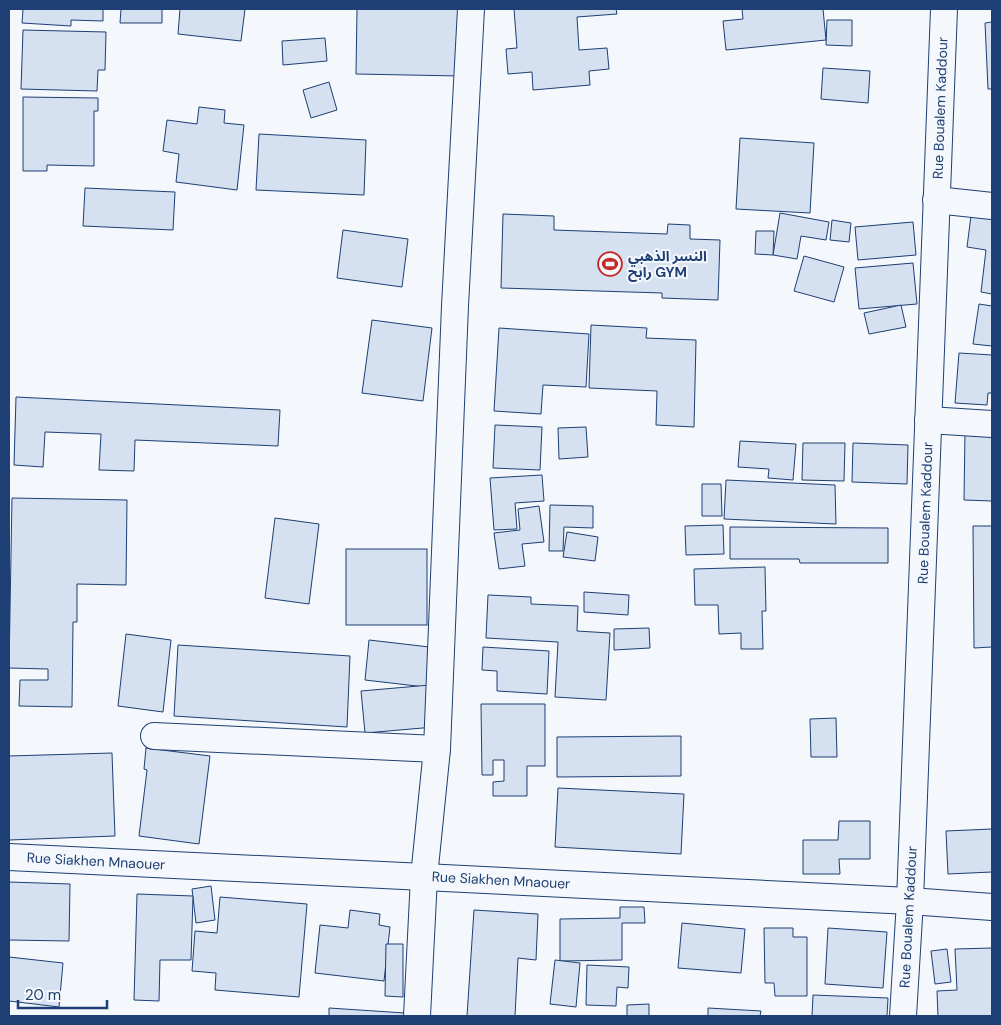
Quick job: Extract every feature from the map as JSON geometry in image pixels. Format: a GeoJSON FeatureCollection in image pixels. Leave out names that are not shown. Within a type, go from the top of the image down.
{"type":"FeatureCollection","features":[{"type":"Feature","properties":{"kind":"street"},"geometry":{"type":"LineString","coordinates":[[417,1016],[424,876],[437,749],[455,306],[471,9]]}},
{"type":"Feature","properties":{"kind":"street","name":"Rue Boualem Kaddour"},"geometry":{"type":"LineString","coordinates":[[903,1016],[910,901],[944,9]]}},
{"type":"Feature","properties":{"kind":"street"},"geometry":{"type":"LineString","coordinates":[[936,200],[992,206]]}},
{"type":"Feature","properties":{"kind":"street"},"geometry":{"type":"LineString","coordinates":[[928,420],[992,424]]}},
{"type":"Feature","properties":{"kind":"street"},"geometry":{"type":"LineString","coordinates":[[154,736],[437,749]]}},
{"type":"Feature","properties":{"kind":"street","name":"Rue Siakhen Mnaouer"},"geometry":{"type":"LineString","coordinates":[[9,857],[424,876],[910,901],[992,907]]}},
{"type":"Feature","properties":{"kind":"building"},"geometry":{"type":"Polygon","coordinates":[[[23,9],[103,9],[103,21],[71,20],[71,26],[22,23],[23,9]]]}},
{"type":"Feature","properties":{"kind":"building"},"geometry":{"type":"Polygon","coordinates":[[[121,9],[162,9],[162,23],[120,23],[121,9]]]}},
{"type":"Feature","properties":{"kind":"building"},"geometry":{"type":"Polygon","coordinates":[[[180,9],[245,9],[241,41],[178,34],[180,9]]]}},
{"type":"Feature","properties":{"kind":"building"},"geometry":{"type":"Polygon","coordinates":[[[357,9],[461,9],[460,76],[356,74],[357,9]]]}},
{"type":"Feature","properties":{"kind":"building"},"geometry":{"type":"Polygon","coordinates":[[[514,9],[616,9],[617,14],[577,17],[579,50],[607,48],[609,69],[589,71],[590,85],[533,90],[532,72],[508,74],[506,49],[517,48],[514,9]]]}},
{"type":"Feature","properties":{"kind":"building"},"geometry":{"type":"Polygon","coordinates":[[[742,9],[823,9],[826,40],[726,50],[723,21],[743,19],[742,9]]]}},
{"type":"Feature","properties":{"kind":"building"},"geometry":{"type":"Polygon","coordinates":[[[827,20],[852,20],[852,46],[826,45],[827,20]]]}},
{"type":"Feature","properties":{"kind":"building"},"geometry":{"type":"Polygon","coordinates":[[[992,22],[992,89],[988,89],[985,23],[992,22]]]}},
{"type":"Feature","properties":{"kind":"building"},"geometry":{"type":"Polygon","coordinates":[[[23,30],[106,32],[105,70],[98,70],[97,91],[21,89],[23,30]]]}},
{"type":"Feature","properties":{"kind":"building"},"geometry":{"type":"Polygon","coordinates":[[[325,38],[327,61],[283,65],[282,41],[325,38]]]}},
{"type":"Feature","properties":{"kind":"building"},"geometry":{"type":"Polygon","coordinates":[[[823,68],[870,71],[868,103],[821,99],[823,68]]]}},
{"type":"Feature","properties":{"kind":"building"},"geometry":{"type":"Polygon","coordinates":[[[329,82],[337,110],[311,118],[303,90],[329,82]]]}},
{"type":"Feature","properties":{"kind":"building"},"geometry":{"type":"Polygon","coordinates":[[[23,97],[98,98],[98,111],[94,111],[94,166],[47,165],[47,171],[23,171],[23,97]]]}},
{"type":"Feature","properties":{"kind":"building"},"geometry":{"type":"Polygon","coordinates":[[[199,107],[225,110],[224,123],[244,125],[237,190],[176,182],[179,154],[163,151],[167,120],[197,124],[199,107]]]}},
{"type":"Feature","properties":{"kind":"building"},"geometry":{"type":"Polygon","coordinates":[[[259,134],[366,140],[364,195],[256,190],[259,134]]]}},
{"type":"Feature","properties":{"kind":"building"},"geometry":{"type":"Polygon","coordinates":[[[740,138],[814,143],[810,213],[736,209],[740,138]]]}},
{"type":"Feature","properties":{"kind":"building"},"geometry":{"type":"Polygon","coordinates":[[[85,188],[175,192],[173,230],[83,226],[85,188]]]}},
{"type":"Feature","properties":{"kind":"building"},"geometry":{"type":"Polygon","coordinates":[[[780,213],[829,222],[826,240],[801,236],[797,259],[773,255],[780,213]]]}},
{"type":"Feature","properties":{"kind":"building","name":"النسر الذهبي رابح GYM"},"geometry":{"type":"Polygon","coordinates":[[[503,214],[554,216],[554,230],[667,234],[668,224],[690,225],[690,239],[720,240],[718,300],[662,298],[662,293],[501,288],[503,214]]]}},
{"type":"Feature","properties":{"kind":"building"},"geometry":{"type":"Polygon","coordinates":[[[971,216],[992,219],[992,294],[981,292],[986,250],[967,247],[971,216]]]}},
{"type":"Feature","properties":{"kind":"building"},"geometry":{"type":"Polygon","coordinates":[[[832,220],[851,223],[849,242],[830,240],[832,220]]]}},
{"type":"Feature","properties":{"kind":"building"},"geometry":{"type":"Polygon","coordinates":[[[913,222],[916,255],[858,260],[855,227],[913,222]]]}},
{"type":"Feature","properties":{"kind":"building"},"geometry":{"type":"Polygon","coordinates":[[[343,230],[408,239],[402,287],[337,278],[343,230]]]}},
{"type":"Feature","properties":{"kind":"building"},"geometry":{"type":"Polygon","coordinates":[[[756,231],[774,231],[773,255],[755,254],[756,231]]]}},
{"type":"Feature","properties":{"kind":"building"},"geometry":{"type":"Polygon","coordinates":[[[804,256],[844,267],[834,302],[794,291],[804,256]]]}},
{"type":"Feature","properties":{"kind":"building"},"geometry":{"type":"Polygon","coordinates":[[[913,263],[917,304],[859,309],[855,268],[913,263]]]}},
{"type":"Feature","properties":{"kind":"building"},"geometry":{"type":"Polygon","coordinates":[[[979,304],[992,306],[992,346],[973,344],[979,304]]]}},
{"type":"Feature","properties":{"kind":"building"},"geometry":{"type":"Polygon","coordinates":[[[901,305],[906,327],[869,334],[864,313],[901,305]]]}},
{"type":"Feature","properties":{"kind":"building"},"geometry":{"type":"Polygon","coordinates":[[[372,320],[432,328],[423,401],[362,393],[372,320]]]}},
{"type":"Feature","properties":{"kind":"building"},"geometry":{"type":"Polygon","coordinates":[[[591,325],[647,328],[646,338],[696,340],[694,427],[656,425],[657,391],[589,388],[591,325]]]}},
{"type":"Feature","properties":{"kind":"building"},"geometry":{"type":"Polygon","coordinates":[[[499,328],[589,334],[586,387],[543,385],[541,414],[494,411],[499,328]]]}},
{"type":"Feature","properties":{"kind":"building"},"geometry":{"type":"Polygon","coordinates":[[[959,353],[992,355],[992,393],[988,393],[987,405],[955,403],[959,353]]]}},
{"type":"Feature","properties":{"kind":"building"},"geometry":{"type":"Polygon","coordinates":[[[16,397],[280,410],[278,446],[135,440],[134,471],[99,470],[101,434],[45,432],[43,467],[14,465],[16,397]]]}},
{"type":"Feature","properties":{"kind":"building"},"geometry":{"type":"Polygon","coordinates":[[[495,425],[542,427],[540,470],[493,468],[495,425]]]}},
{"type":"Feature","properties":{"kind":"building"},"geometry":{"type":"Polygon","coordinates":[[[586,427],[588,457],[559,459],[558,428],[586,427]]]}},
{"type":"Feature","properties":{"kind":"building"},"geometry":{"type":"Polygon","coordinates":[[[965,432],[992,433],[992,501],[964,500],[965,432]]]}},
{"type":"Feature","properties":{"kind":"building"},"geometry":{"type":"Polygon","coordinates":[[[740,441],[796,444],[793,480],[768,478],[769,469],[738,467],[740,441]]]}},
{"type":"Feature","properties":{"kind":"building"},"geometry":{"type":"Polygon","coordinates":[[[803,443],[845,443],[844,481],[802,480],[803,443]]]}},
{"type":"Feature","properties":{"kind":"building"},"geometry":{"type":"Polygon","coordinates":[[[853,443],[908,445],[907,484],[852,482],[853,443]]]}},
{"type":"Feature","properties":{"kind":"building"},"geometry":{"type":"Polygon","coordinates":[[[542,475],[544,501],[515,503],[517,529],[494,530],[490,478],[542,475]]]}},
{"type":"Feature","properties":{"kind":"building"},"geometry":{"type":"Polygon","coordinates":[[[726,480],[835,485],[836,524],[724,519],[726,480]]]}},
{"type":"Feature","properties":{"kind":"building"},"geometry":{"type":"Polygon","coordinates":[[[702,484],[721,484],[722,516],[702,516],[702,484]]]}},
{"type":"Feature","properties":{"kind":"building"},"geometry":{"type":"Polygon","coordinates":[[[12,498],[127,500],[126,585],[77,584],[77,622],[73,622],[72,707],[19,706],[20,680],[48,680],[48,669],[9,668],[12,498]]]}},
{"type":"Feature","properties":{"kind":"building"},"geometry":{"type":"Polygon","coordinates":[[[550,505],[593,506],[593,528],[564,527],[563,551],[549,551],[550,505]]]}},
{"type":"Feature","properties":{"kind":"building"},"geometry":{"type":"Polygon","coordinates":[[[539,506],[544,542],[522,544],[525,566],[499,569],[494,533],[520,530],[518,509],[539,506]]]}},
{"type":"Feature","properties":{"kind":"building"},"geometry":{"type":"Polygon","coordinates":[[[275,518],[319,524],[309,604],[265,598],[275,518]]]}},
{"type":"Feature","properties":{"kind":"building"},"geometry":{"type":"Polygon","coordinates":[[[723,525],[724,554],[686,555],[685,526],[723,525]]]}},
{"type":"Feature","properties":{"kind":"building"},"geometry":{"type":"Polygon","coordinates":[[[973,526],[992,526],[992,647],[974,648],[973,526]]]}},
{"type":"Feature","properties":{"kind":"building"},"geometry":{"type":"Polygon","coordinates":[[[730,527],[888,528],[888,563],[800,563],[799,559],[730,559],[730,527]]]}},
{"type":"Feature","properties":{"kind":"building"},"geometry":{"type":"Polygon","coordinates":[[[567,532],[598,537],[595,561],[563,557],[567,532]]]}},
{"type":"Feature","properties":{"kind":"building"},"geometry":{"type":"Polygon","coordinates":[[[346,549],[427,549],[427,625],[346,625],[346,549]]]}},
{"type":"Feature","properties":{"kind":"building"},"geometry":{"type":"Polygon","coordinates":[[[765,567],[766,611],[762,611],[763,649],[741,649],[741,633],[719,634],[718,605],[695,605],[694,569],[765,567]]]}},
{"type":"Feature","properties":{"kind":"building"},"geometry":{"type":"Polygon","coordinates":[[[584,592],[629,595],[628,615],[584,612],[584,592]]]}},
{"type":"Feature","properties":{"kind":"building"},"geometry":{"type":"Polygon","coordinates":[[[488,595],[531,597],[531,604],[578,606],[577,631],[610,633],[606,700],[555,697],[558,642],[486,638],[488,595]]]}},
{"type":"Feature","properties":{"kind":"building"},"geometry":{"type":"Polygon","coordinates":[[[649,628],[650,648],[614,650],[614,629],[649,628]]]}},
{"type":"Feature","properties":{"kind":"building"},"geometry":{"type":"Polygon","coordinates":[[[126,634],[171,640],[163,712],[118,706],[126,634]]]}},
{"type":"Feature","properties":{"kind":"building"},"geometry":{"type":"Polygon","coordinates":[[[369,640],[438,648],[434,688],[365,680],[369,640]]]}},
{"type":"Feature","properties":{"kind":"building"},"geometry":{"type":"Polygon","coordinates":[[[178,645],[350,656],[347,727],[174,716],[178,645]]]}},
{"type":"Feature","properties":{"kind":"building"},"geometry":{"type":"Polygon","coordinates":[[[483,647],[549,651],[547,694],[497,691],[497,671],[482,670],[483,647]]]}},
{"type":"Feature","properties":{"kind":"building"},"geometry":{"type":"Polygon","coordinates":[[[430,685],[434,727],[365,733],[361,691],[430,685]]]}},
{"type":"Feature","properties":{"kind":"building"},"geometry":{"type":"Polygon","coordinates":[[[481,704],[545,704],[545,766],[527,766],[527,796],[493,796],[493,782],[504,781],[504,760],[493,760],[493,775],[482,775],[481,704]]]}},
{"type":"Feature","properties":{"kind":"building"},"geometry":{"type":"Polygon","coordinates":[[[836,718],[837,757],[811,757],[810,719],[836,718]]]}},
{"type":"Feature","properties":{"kind":"building"},"geometry":{"type":"Polygon","coordinates":[[[681,736],[681,776],[557,777],[557,737],[681,736]]]}},
{"type":"Feature","properties":{"kind":"building"},"geometry":{"type":"Polygon","coordinates":[[[146,748],[210,756],[199,844],[139,836],[147,770],[144,769],[146,748]]]}},
{"type":"Feature","properties":{"kind":"building"},"geometry":{"type":"Polygon","coordinates":[[[112,753],[115,836],[9,840],[9,756],[112,753]]]}},
{"type":"Feature","properties":{"kind":"building"},"geometry":{"type":"Polygon","coordinates":[[[558,788],[684,794],[681,854],[555,847],[558,788]]]}},
{"type":"Feature","properties":{"kind":"building"},"geometry":{"type":"Polygon","coordinates":[[[839,821],[870,821],[870,859],[839,859],[840,874],[803,874],[803,840],[838,840],[839,821]]]}},
{"type":"Feature","properties":{"kind":"building"},"geometry":{"type":"Polygon","coordinates":[[[992,829],[992,872],[948,874],[946,831],[992,829]]]}},
{"type":"Feature","properties":{"kind":"building"},"geometry":{"type":"Polygon","coordinates":[[[9,882],[70,884],[69,941],[9,940],[9,882]]]}},
{"type":"Feature","properties":{"kind":"building"},"geometry":{"type":"Polygon","coordinates":[[[211,886],[215,920],[196,923],[192,889],[211,886]]]}},
{"type":"Feature","properties":{"kind":"building"},"geometry":{"type":"Polygon","coordinates":[[[137,894],[193,896],[191,960],[160,960],[159,1001],[134,1000],[137,894]]]}},
{"type":"Feature","properties":{"kind":"building"},"geometry":{"type":"Polygon","coordinates":[[[220,897],[307,904],[299,997],[215,990],[216,973],[192,971],[195,931],[217,933],[220,897]]]}},
{"type":"Feature","properties":{"kind":"building"},"geometry":{"type":"Polygon","coordinates":[[[620,907],[644,907],[645,923],[622,923],[622,960],[560,961],[560,919],[620,918],[620,907]]]}},
{"type":"Feature","properties":{"kind":"building"},"geometry":{"type":"Polygon","coordinates":[[[350,910],[380,914],[379,925],[390,927],[384,981],[315,973],[320,925],[348,928],[350,910]]]}},
{"type":"Feature","properties":{"kind":"building"},"geometry":{"type":"Polygon","coordinates":[[[474,910],[538,914],[536,960],[518,958],[515,1016],[467,1016],[474,910]]]}},
{"type":"Feature","properties":{"kind":"building"},"geometry":{"type":"Polygon","coordinates":[[[682,923],[745,929],[741,973],[678,968],[682,923]]]}},
{"type":"Feature","properties":{"kind":"building"},"geometry":{"type":"Polygon","coordinates":[[[764,928],[793,928],[793,937],[807,937],[807,996],[775,996],[774,983],[765,983],[764,928]]]}},
{"type":"Feature","properties":{"kind":"building"},"geometry":{"type":"Polygon","coordinates":[[[828,928],[887,932],[883,988],[825,984],[828,928]]]}},
{"type":"Feature","properties":{"kind":"building"},"geometry":{"type":"Polygon","coordinates":[[[386,944],[403,944],[403,997],[385,996],[386,944]]]}},
{"type":"Feature","properties":{"kind":"building"},"geometry":{"type":"Polygon","coordinates":[[[992,948],[992,1016],[938,1016],[937,991],[957,990],[955,949],[992,948]]]}},
{"type":"Feature","properties":{"kind":"building"},"geometry":{"type":"Polygon","coordinates":[[[947,949],[951,982],[935,984],[931,951],[947,949]]]}},
{"type":"Feature","properties":{"kind":"building"},"geometry":{"type":"Polygon","coordinates":[[[9,957],[63,963],[59,1007],[9,1001],[9,957]]]}},
{"type":"Feature","properties":{"kind":"building"},"geometry":{"type":"Polygon","coordinates":[[[555,960],[580,963],[576,1007],[550,1004],[555,960]]]}},
{"type":"Feature","properties":{"kind":"building"},"geometry":{"type":"Polygon","coordinates":[[[587,965],[629,967],[628,988],[617,987],[616,1006],[586,1005],[587,965]]]}},
{"type":"Feature","properties":{"kind":"building"},"geometry":{"type":"Polygon","coordinates":[[[813,995],[888,998],[887,1016],[812,1016],[813,995]]]}},
{"type":"Feature","properties":{"kind":"building"},"geometry":{"type":"Polygon","coordinates":[[[649,1004],[649,1016],[627,1016],[627,1005],[649,1004]]]}},
{"type":"Feature","properties":{"kind":"building"},"geometry":{"type":"Polygon","coordinates":[[[329,1008],[405,1013],[405,1016],[329,1016],[329,1008]]]}},
{"type":"Feature","properties":{"kind":"building"},"geometry":{"type":"Polygon","coordinates":[[[708,1008],[761,1011],[760,1016],[708,1016],[708,1008]]]}},
{"type":"Feature","properties":{"kind":"place","name":"النسر الذهبي رابح GYM"},"geometry":{"type":"Point","coordinates":[610,264]}}]}
